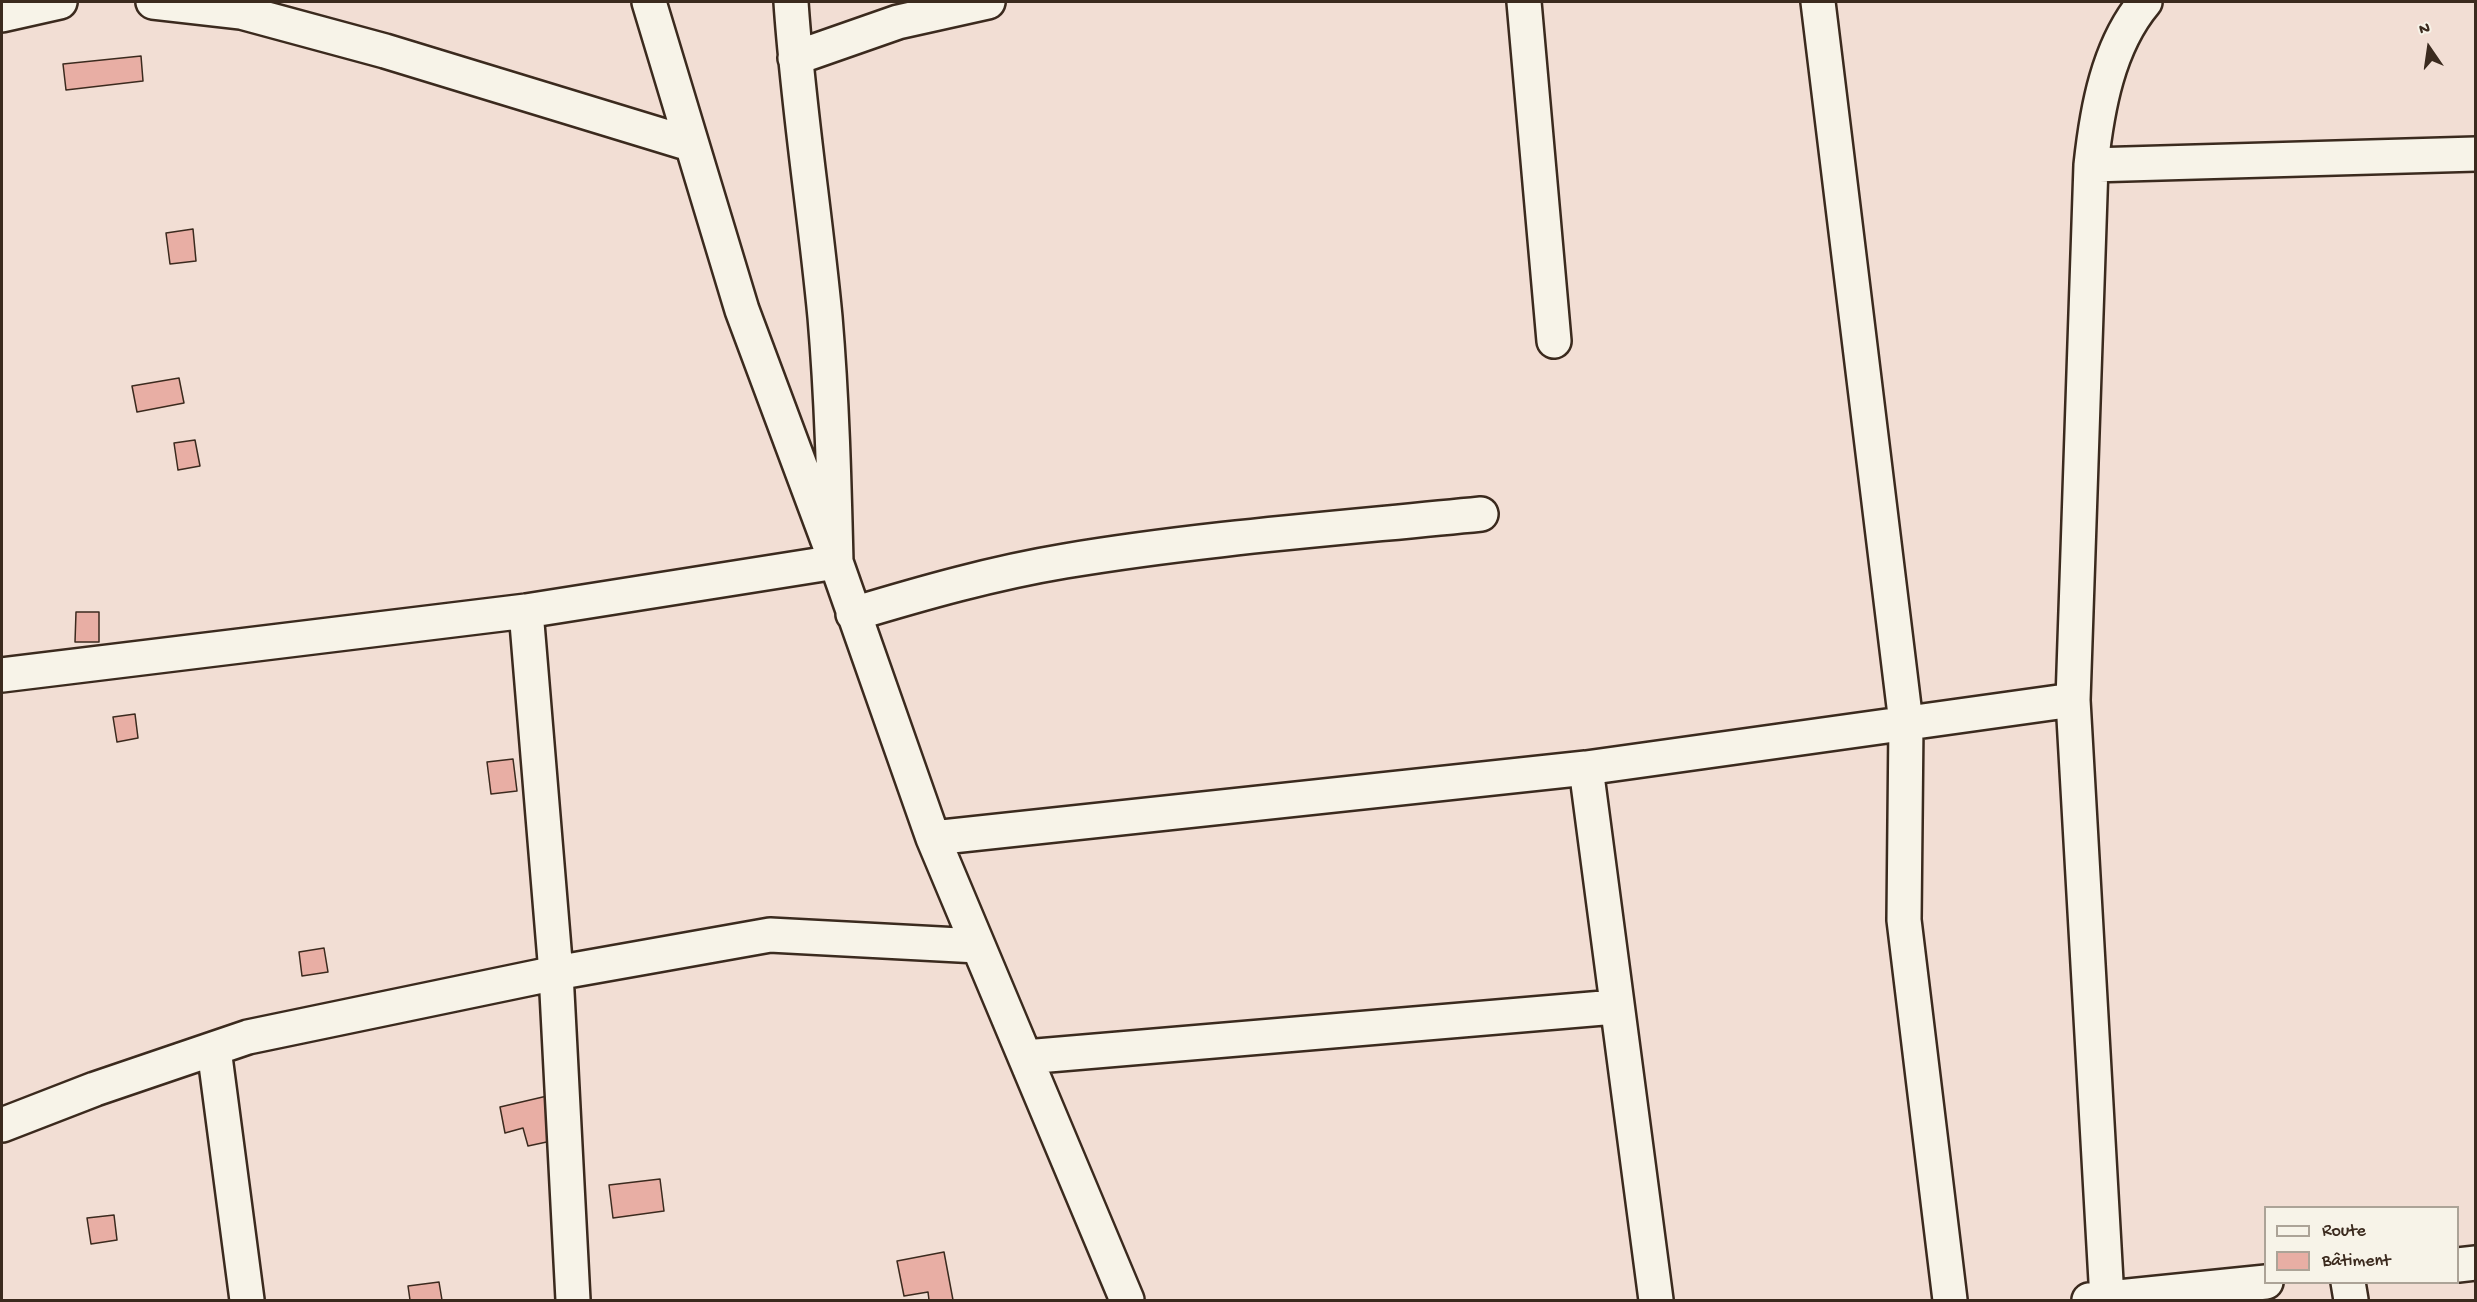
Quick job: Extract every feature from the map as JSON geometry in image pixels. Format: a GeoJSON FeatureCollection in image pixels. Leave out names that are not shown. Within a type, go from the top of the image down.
{"type":"FeatureCollection","features":[{"type":"Feature","properties":{"kind":"street"},"geometry":{"type":"LineString","coordinates":[[2,15],[60,2]]}},
{"type":"Feature","properties":{"kind":"street"},"geometry":{"type":"LineString","coordinates":[[153,2],[241,12],[396,54],[690,144]]}},
{"type":"Feature","properties":{"kind":"street"},"geometry":{"type":"LineString","coordinates":[[649,2],[742,310],[836,562],[933,838],[1127,1300]]}},
{"type":"Feature","properties":{"kind":"street"},"geometry":{"type":"LineString","coordinates":[[791,2],[795,58],[825,316],[832,410],[836,562]]}},
{"type":"Feature","properties":{"kind":"street"},"geometry":{"type":"LineString","coordinates":[[795,58],[898,22],[988,2]]}},
{"type":"Feature","properties":{"kind":"street"},"geometry":{"type":"LineString","coordinates":[[1524,2],[1554,341]]}},
{"type":"Feature","properties":{"kind":"street"},"geometry":{"type":"LineString","coordinates":[[1818,2],[1906,723],[1904,920],[1950,1300]]}},
{"type":"Feature","properties":{"kind":"street"},"geometry":{"type":"LineString","coordinates":[[2145,2],[2128,22],[2097,109],[2091,165],[2073,700],[2098,1300],[2264,1282]]}},
{"type":"Feature","properties":{"kind":"street"},"geometry":{"type":"LineString","coordinates":[[2091,165],[2475,154]]}},
{"type":"Feature","properties":{"kind":"street"},"geometry":{"type":"LineString","coordinates":[[854,614],[954,584],[1065,561],[1180,545],[1481,514]]}},
{"type":"Feature","properties":{"kind":"street"},"geometry":{"type":"LineString","coordinates":[[2,675],[526,611],[836,562]]}},
{"type":"Feature","properties":{"kind":"street"},"geometry":{"type":"LineString","coordinates":[[526,611],[556,974],[573,1300]]}},
{"type":"Feature","properties":{"kind":"street"},"geometry":{"type":"LineString","coordinates":[[933,838],[1586,768],[2073,700]]}},
{"type":"Feature","properties":{"kind":"street"},"geometry":{"type":"LineString","coordinates":[[1586,768],[1615,1007],[1656,1300]]}},
{"type":"Feature","properties":{"kind":"street"},"geometry":{"type":"LineString","coordinates":[[2,1125],[95,1089],[248,1037],[556,974],[770,935],[978,946]]}},
{"type":"Feature","properties":{"kind":"street"},"geometry":{"type":"LineString","coordinates":[[1025,1057],[1615,1007]]}},
{"type":"Feature","properties":{"kind":"street"},"geometry":{"type":"LineString","coordinates":[[214,1049],[247,1300]]}},
{"type":"Feature","properties":{"kind":"street"},"geometry":{"type":"LineString","coordinates":[[2459,1265],[2475,1263]]}},
{"type":"Feature","properties":{"kind":"street"},"geometry":{"type":"LineString","coordinates":[[2348,1284],[2351,1300]]}},
{"type":"Feature","properties":{"kind":"building"},"geometry":{"type":"Polygon","coordinates":[[[141,56],[143,81],[66,90],[63,64],[141,56]]]}},
{"type":"Feature","properties":{"kind":"building"},"geometry":{"type":"Polygon","coordinates":[[[193,229],[196,261],[170,264],[166,233],[193,229]]]}},
{"type":"Feature","properties":{"kind":"building"},"geometry":{"type":"Polygon","coordinates":[[[179,378],[184,403],[137,412],[132,386],[179,378]]]}},
{"type":"Feature","properties":{"kind":"building"},"geometry":{"type":"Polygon","coordinates":[[[195,440],[200,466],[178,470],[174,443],[195,440]]]}},
{"type":"Feature","properties":{"kind":"building"},"geometry":{"type":"Polygon","coordinates":[[[76,612],[99,612],[99,642],[75,642],[76,612]]]}},
{"type":"Feature","properties":{"kind":"building"},"geometry":{"type":"Polygon","coordinates":[[[135,714],[138,738],[117,742],[113,717],[135,714]]]}},
{"type":"Feature","properties":{"kind":"building"},"geometry":{"type":"Polygon","coordinates":[[[513,759],[517,791],[491,794],[487,762],[513,759]]]}},
{"type":"Feature","properties":{"kind":"building"},"geometry":{"type":"Polygon","coordinates":[[[324,948],[328,972],[302,976],[299,952],[324,948]]]}},
{"type":"Feature","properties":{"kind":"building"},"geometry":{"type":"Polygon","coordinates":[[[547,1096],[556,1140],[528,1146],[523,1128],[505,1133],[500,1107],[547,1096]]]}},
{"type":"Feature","properties":{"kind":"building"},"geometry":{"type":"Polygon","coordinates":[[[660,1179],[664,1211],[613,1218],[609,1185],[660,1179]]]}},
{"type":"Feature","properties":{"kind":"building"},"geometry":{"type":"Polygon","coordinates":[[[114,1215],[117,1240],[91,1244],[87,1218],[114,1215]]]}},
{"type":"Feature","properties":{"kind":"building"},"geometry":{"type":"Polygon","coordinates":[[[944,1252],[953,1300],[929,1300],[928,1292],[904,1296],[897,1261],[944,1252]]]}},
{"type":"Feature","properties":{"kind":"building"},"geometry":{"type":"Polygon","coordinates":[[[439,1282],[442,1300],[410,1300],[408,1286],[439,1282]]]}}]}
